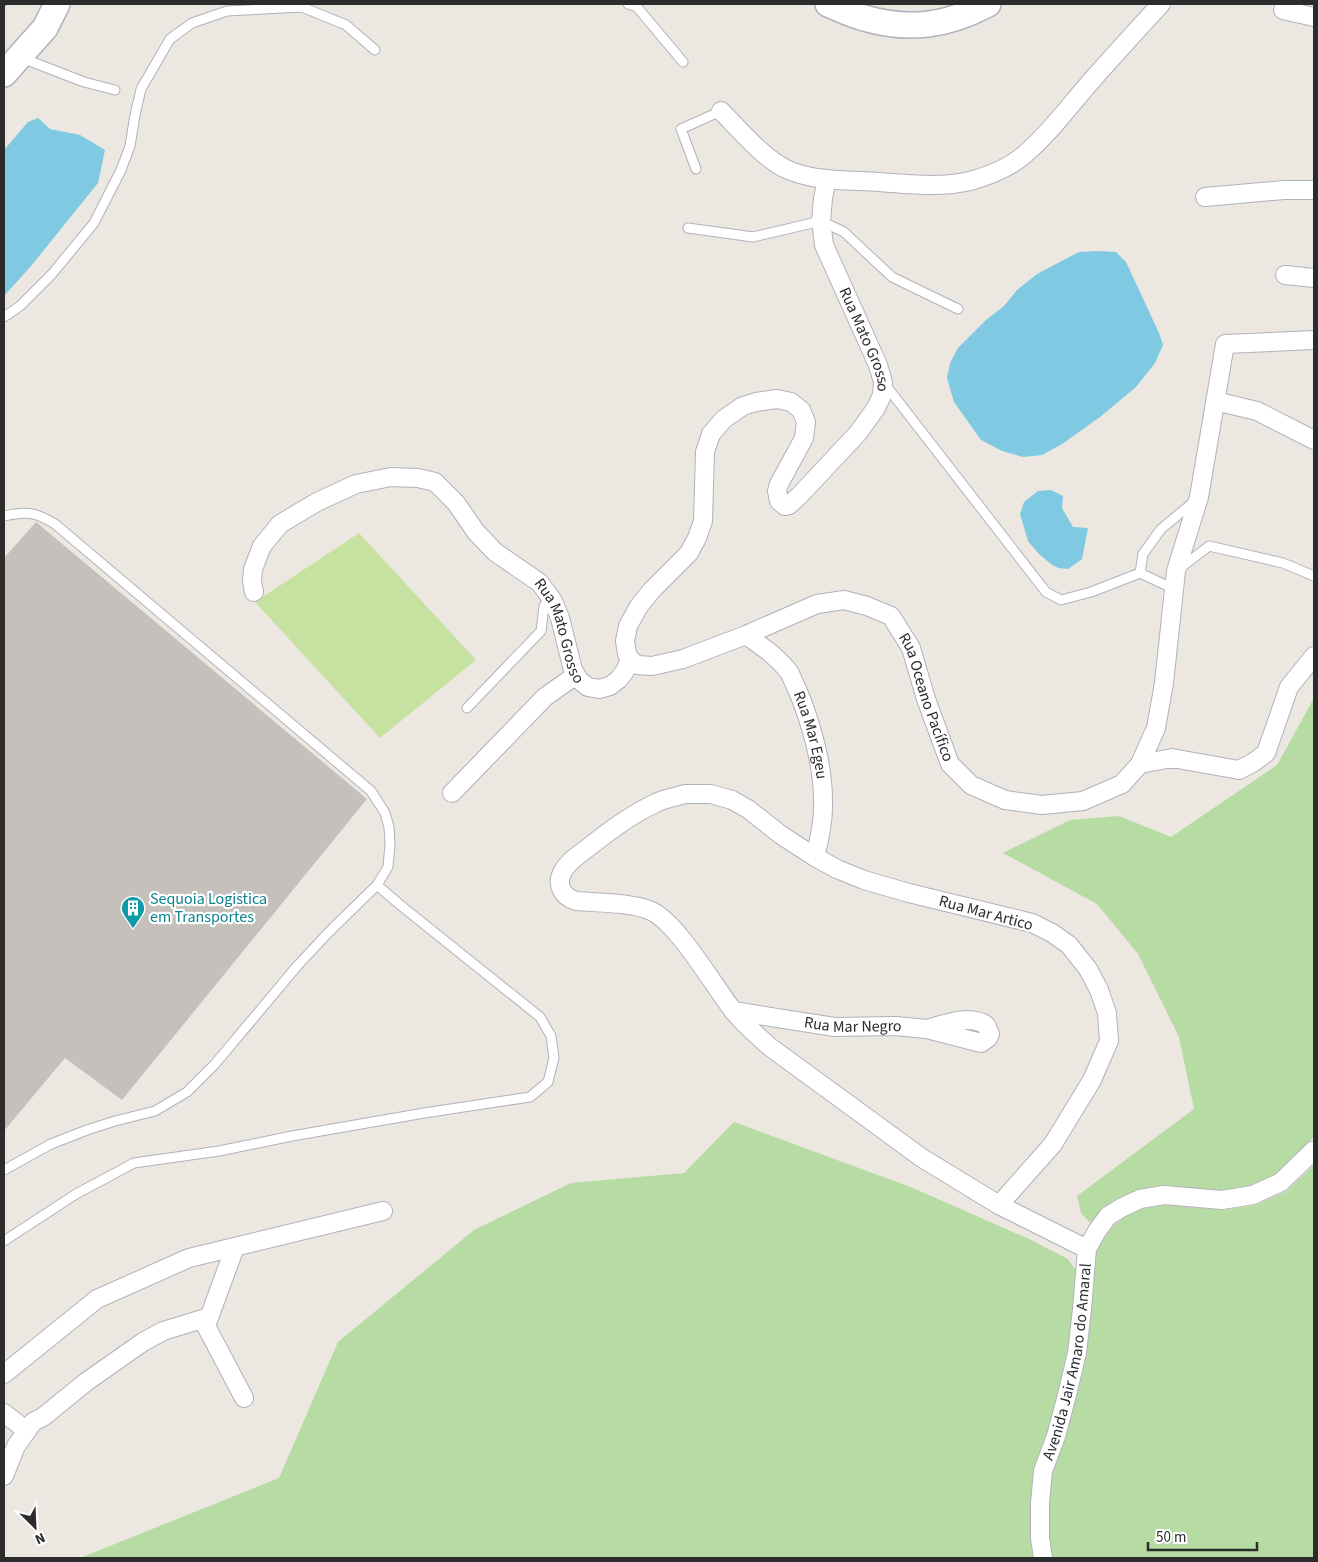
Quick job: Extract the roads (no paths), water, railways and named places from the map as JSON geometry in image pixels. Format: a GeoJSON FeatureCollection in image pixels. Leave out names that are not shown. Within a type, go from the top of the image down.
{"type":"FeatureCollection","features":[{"type":"Feature","properties":{"kind":"main road"},"geometry":{"type":"LineString","coordinates":[[12,65],[45,28],[57,4]]}},
{"type":"Feature","properties":{"kind":"main road"},"geometry":{"type":"LineString","coordinates":[[828,4],[863,18],[903,26],[939,23],[970,13],[988,4]]}},
{"type":"Feature","properties":{"kind":"street"},"geometry":{"type":"LineString","coordinates":[[721,111],[769,158],[786,169],[805,175],[827,179],[915,184],[946,185],[970,181],[1000,170],[1023,156],[1058,121],[1092,80],[1161,4]]}},
{"type":"Feature","properties":{"kind":"street"},"geometry":{"type":"LineString","coordinates":[[1283,10],[1314,17]]}},
{"type":"Feature","properties":{"kind":"street","name":"Rua Mato Grosso"},"geometry":{"type":"LineString","coordinates":[[254,592],[252,581],[253,569],[262,546],[280,524],[317,502],[356,484],[391,477],[418,478],[435,482],[456,504],[476,532],[494,552],[540,583],[550,596],[560,618],[573,670],[576,675],[588,687],[599,689],[610,686],[619,680],[630,659],[627,654],[625,641],[628,626],[639,606],[689,552],[697,538],[703,521],[706,452],[711,434],[724,419],[742,406],[777,399],[791,402],[801,410],[806,422],[804,438],[790,462],[777,491],[779,501],[785,506],[789,505],[799,496],[858,433],[876,408],[882,395],[883,382],[878,365],[824,245],[821,221],[827,179]]}},
{"type":"Feature","properties":{"kind":"street"},"geometry":{"type":"LineString","coordinates":[[1205,196],[1284,190],[1314,190]]}},
{"type":"Feature","properties":{"kind":"street"},"geometry":{"type":"LineString","coordinates":[[1286,275],[1314,278]]}},
{"type":"Feature","properties":{"kind":"street","name":"Rua Oceano Pacífico"},"geometry":{"type":"LineString","coordinates":[[630,659],[637,665],[652,666],[683,659],[746,635],[817,604],[844,600],[867,606],[891,616],[910,648],[950,764],[970,785],[1005,800],[1042,805],[1084,801],[1122,784],[1140,764],[1156,728],[1164,683],[1176,571],[1199,497],[1225,344],[1314,340]]}},
{"type":"Feature","properties":{"kind":"street"},"geometry":{"type":"LineString","coordinates":[[1215,401],[1257,411],[1314,440]]}},
{"type":"Feature","properties":{"kind":"street","name":"Rua Mar Egeu"},"geometry":{"type":"LineString","coordinates":[[746,635],[773,654],[790,673],[803,702],[820,768],[823,800],[821,832],[814,856]]}},
{"type":"Feature","properties":{"kind":"street"},"geometry":{"type":"LineString","coordinates":[[1140,764],[1172,758],[1238,770],[1254,762],[1266,753],[1289,687],[1314,656]]}},
{"type":"Feature","properties":{"kind":"street"},"geometry":{"type":"LineString","coordinates":[[452,793],[545,697],[576,675]]}},
{"type":"Feature","properties":{"kind":"street","name":"Rua Mar Artico"},"geometry":{"type":"LineString","coordinates":[[733,1011],[676,931],[663,918],[651,910],[632,905],[576,901],[563,894],[560,882],[562,872],[571,861],[634,814],[658,801],[686,794],[711,794],[732,800],[748,809],[781,835],[837,869],[864,880],[909,893],[1032,923],[1069,944],[1088,969],[1099,990],[1106,1013],[1108,1041],[1092,1080],[1053,1144],[999,1205]]}},
{"type":"Feature","properties":{"kind":"street"},"geometry":{"type":"LineString","coordinates":[[733,1011],[752,1031],[778,1053],[922,1158],[999,1205],[1087,1249]]}},
{"type":"Feature","properties":{"kind":"street","name":"Rua Mar Negro"},"geometry":{"type":"LineString","coordinates":[[733,1011],[835,1027],[896,1026],[927,1029],[974,1042]]}},
{"type":"Feature","properties":{"kind":"street","name":"Avenida Jair Amaro do Amaral"},"geometry":{"type":"LineString","coordinates":[[1043,1558],[1040,1538],[1040,1503],[1043,1471],[1058,1427],[1077,1354],[1087,1249],[1097,1231],[1108,1216],[1140,1199],[1164,1195],[1222,1200],[1253,1195],[1281,1182],[1314,1150]]}},
{"type":"Feature","properties":{"kind":"street"},"geometry":{"type":"LineString","coordinates":[[4,1374],[96,1298],[189,1258],[383,1211]]}},
{"type":"Feature","properties":{"kind":"street"},"geometry":{"type":"LineString","coordinates":[[235,1247],[206,1326],[244,1398]]}},
{"type":"Feature","properties":{"kind":"street"},"geometry":{"type":"LineString","coordinates":[[4,1476],[16,1446],[33,1422],[43,1417],[86,1382],[143,1342],[163,1331],[209,1317]]}},
{"type":"Feature","properties":{"kind":"street"},"geometry":{"type":"LineString","coordinates":[[4,1413],[27,1431]]}},
{"type":"Feature","properties":{"kind":"lane"},"geometry":{"type":"LineString","coordinates":[[628,4],[637,7],[683,62]]}},
{"type":"Feature","properties":{"kind":"lane"},"geometry":{"type":"LineString","coordinates":[[4,317],[20,306],[52,274],[94,223],[121,170],[130,146],[141,89],[170,39],[192,23],[227,11],[302,7],[346,25],[375,50]]}},
{"type":"Feature","properties":{"kind":"lane"},"geometry":{"type":"LineString","coordinates":[[12,65],[115,90]]}},
{"type":"Feature","properties":{"kind":"lane"},"geometry":{"type":"LineString","coordinates":[[696,169],[681,129],[721,111]]}},
{"type":"Feature","properties":{"kind":"lane"},"geometry":{"type":"LineString","coordinates":[[688,228],[754,237],[821,221],[844,232],[892,277],[958,310]]}},
{"type":"Feature","properties":{"kind":"lane"},"geometry":{"type":"LineString","coordinates":[[883,382],[1046,592],[1061,600],[1091,592],[1140,573],[1174,588]]}},
{"type":"Feature","properties":{"kind":"lane"},"geometry":{"type":"LineString","coordinates":[[1140,573],[1143,554],[1161,529],[1199,497]]}},
{"type":"Feature","properties":{"kind":"lane"},"geometry":{"type":"LineString","coordinates":[[4,516],[22,512],[40,515],[56,524],[371,791],[385,813],[389,827],[390,844],[388,867],[377,885],[328,932],[215,1064],[187,1092],[155,1112],[115,1121],[87,1130],[52,1144],[4,1170]]}},
{"type":"Feature","properties":{"kind":"lane"},"geometry":{"type":"LineString","coordinates":[[1176,571],[1209,546],[1283,563],[1314,576]]}},
{"type":"Feature","properties":{"kind":"lane"},"geometry":{"type":"LineString","coordinates":[[467,708],[540,631],[544,606],[550,596]]}},
{"type":"Feature","properties":{"kind":"lane"},"geometry":{"type":"LineString","coordinates":[[4,1241],[76,1194],[134,1163],[219,1151],[424,1113],[530,1097],[548,1082],[554,1058],[552,1036],[540,1016],[377,885]]}},
{"type":"Feature","properties":{"kind":"water"},"geometry":{"type":"Polygon","coordinates":[[[38,118],[50,129],[80,135],[105,150],[98,183],[31,266],[4,296],[4,150],[28,122],[38,118]]]}},
{"type":"Feature","properties":{"kind":"water"},"geometry":{"type":"Polygon","coordinates":[[[1079,252],[1116,252],[1126,262],[1163,345],[1155,363],[1136,387],[1100,417],[1062,444],[1042,455],[1023,457],[1002,451],[981,440],[954,402],[947,378],[950,363],[958,348],[986,320],[1004,306],[1017,290],[1037,274],[1079,252]]]}},
{"type":"Feature","properties":{"kind":"water"},"geometry":{"type":"Polygon","coordinates":[[[1051,490],[1063,496],[1062,508],[1073,527],[1088,528],[1082,559],[1068,569],[1052,565],[1038,553],[1028,541],[1020,514],[1024,502],[1038,491],[1051,490]]]}},
{"type":"Feature","properties":{"kind":"place","name":"Sequoia Logistica em Transportes"},"geometry":{"type":"Point","coordinates":[133,929]}}]}
